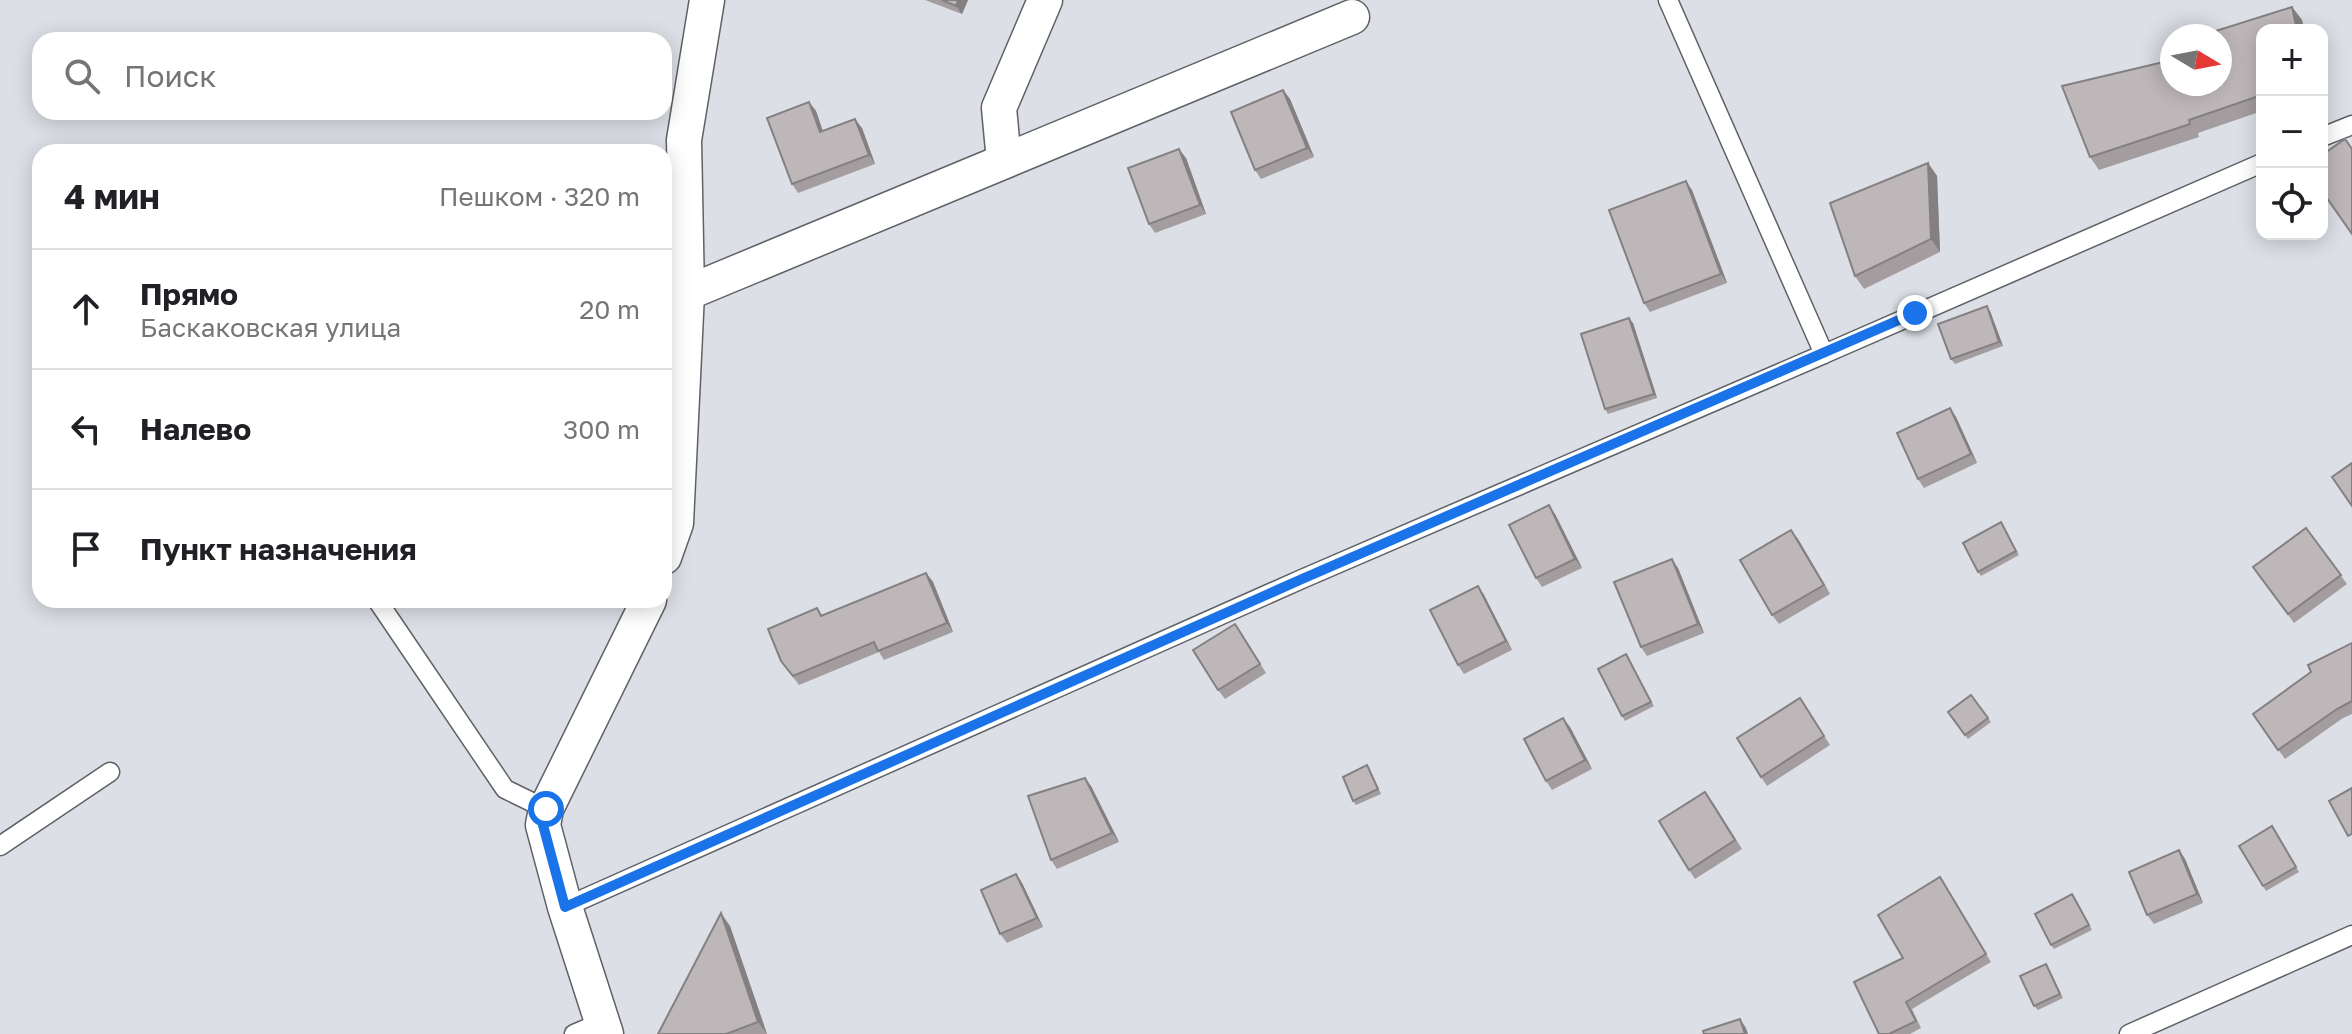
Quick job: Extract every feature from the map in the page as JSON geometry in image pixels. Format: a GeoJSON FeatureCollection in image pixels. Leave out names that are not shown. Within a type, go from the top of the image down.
{"type":"FeatureCollection","features":[{"type":"Feature","properties":{"kind":"street"},"geometry":{"type":"LineString","coordinates":[[672,534],[676,523],[687,293],[684,140],[707,0]]}},
{"type":"Feature","properties":{"kind":"street"},"geometry":{"type":"LineString","coordinates":[[1004,161],[999,108],[1045,0]]}},
{"type":"Feature","properties":{"kind":"street"},"geometry":{"type":"LineString","coordinates":[[687,293],[1352,17]]}},
{"type":"Feature","properties":{"kind":"street"},"geometry":{"type":"LineString","coordinates":[[594,1030],[545,817],[645,608]]}},
{"type":"Feature","properties":{"kind":"lane"},"geometry":{"type":"LineString","coordinates":[[1668,0],[1824,354]]}},
{"type":"Feature","properties":{"kind":"lane"},"geometry":{"type":"LineString","coordinates":[[2328,135],[2352,125]]}},
{"type":"Feature","properties":{"kind":"lane"},"geometry":{"type":"LineString","coordinates":[[565,907],[1302,579],[2256,166]]}},
{"type":"Feature","properties":{"kind":"lane"},"geometry":{"type":"LineString","coordinates":[[382,608],[505,789],[545,817]]}},
{"type":"Feature","properties":{"kind":"lane"},"geometry":{"type":"LineString","coordinates":[[0,846],[110,772]]}},
{"type":"Feature","properties":{"kind":"lane"},"geometry":{"type":"LineString","coordinates":[[2129,1034],[2352,935]]}},
{"type":"Feature","properties":{"kind":"building"},"geometry":{"type":"Polygon","coordinates":[[[942,0],[958,0],[956,6],[942,0]]]}},
{"type":"Feature","properties":{"kind":"building"},"geometry":{"type":"Polygon","coordinates":[[[2292,7],[2296,24],[2256,24],[2256,97],[2189,120],[2190,124],[2090,157],[2062,86],[2160,63],[2160,96],[2232,96],[2232,26],[2292,7]]]}},
{"type":"Feature","properties":{"kind":"building"},"geometry":{"type":"Polygon","coordinates":[[[1283,90],[1307,148],[1255,170],[1231,112],[1283,90]]]}},
{"type":"Feature","properties":{"kind":"building"},"geometry":{"type":"Polygon","coordinates":[[[809,102],[820,132],[855,119],[869,155],[792,184],[767,118],[809,102]]]}},
{"type":"Feature","properties":{"kind":"building"},"geometry":{"type":"Polygon","coordinates":[[[2345,139],[2352,149],[2352,234],[2328,200],[2328,151],[2345,139]]]}},
{"type":"Feature","properties":{"kind":"building"},"geometry":{"type":"Polygon","coordinates":[[[1179,149],[1200,205],[1149,224],[1128,168],[1179,149]]]}},
{"type":"Feature","properties":{"kind":"building"},"geometry":{"type":"Polygon","coordinates":[[[1928,163],[1931,239],[1855,276],[1830,203],[1928,163]]]}},
{"type":"Feature","properties":{"kind":"building"},"geometry":{"type":"Polygon","coordinates":[[[1686,181],[1721,274],[1644,303],[1609,210],[1686,181]]]}},
{"type":"Feature","properties":{"kind":"building"},"geometry":{"type":"Polygon","coordinates":[[[1987,306],[1999,342],[1951,359],[1938,324],[1987,306]]]}},
{"type":"Feature","properties":{"kind":"building"},"geometry":{"type":"Polygon","coordinates":[[[1629,318],[1654,394],[1605,409],[1581,334],[1629,318]]]}},
{"type":"Feature","properties":{"kind":"building"},"geometry":{"type":"Polygon","coordinates":[[[1950,408],[1971,454],[1918,479],[1897,433],[1950,408]]]}},
{"type":"Feature","properties":{"kind":"building"},"geometry":{"type":"Polygon","coordinates":[[[2352,463],[2352,506],[2332,477],[2352,463]]]}},
{"type":"Feature","properties":{"kind":"building"},"geometry":{"type":"Polygon","coordinates":[[[1549,505],[1575,559],[1536,578],[1509,525],[1549,505]]]}},
{"type":"Feature","properties":{"kind":"building"},"geometry":{"type":"Polygon","coordinates":[[[2001,522],[2016,551],[1978,572],[1963,543],[2001,522]]]}},
{"type":"Feature","properties":{"kind":"building"},"geometry":{"type":"Polygon","coordinates":[[[2306,528],[2341,575],[2288,614],[2253,567],[2306,528]]]}},
{"type":"Feature","properties":{"kind":"building"},"geometry":{"type":"Polygon","coordinates":[[[1791,530],[1824,585],[1772,615],[1740,560],[1791,530]]]}},
{"type":"Feature","properties":{"kind":"building"},"geometry":{"type":"Polygon","coordinates":[[[1672,559],[1698,624],[1641,647],[1614,582],[1672,559]]]}},
{"type":"Feature","properties":{"kind":"building"},"geometry":{"type":"Polygon","coordinates":[[[926,573],[947,623],[878,651],[874,642],[793,676],[781,661],[768,629],[817,608],[821,616],[926,573]]]}},
{"type":"Feature","properties":{"kind":"building"},"geometry":{"type":"Polygon","coordinates":[[[1478,586],[1506,641],[1458,665],[1430,610],[1478,586]]]}},
{"type":"Feature","properties":{"kind":"building"},"geometry":{"type":"Polygon","coordinates":[[[1235,624],[1260,664],[1218,690],[1193,650],[1235,624]]]}},
{"type":"Feature","properties":{"kind":"building"},"geometry":{"type":"Polygon","coordinates":[[[2352,643],[2352,701],[2278,750],[2253,714],[2311,672],[2308,665],[2352,643]]]}},
{"type":"Feature","properties":{"kind":"building"},"geometry":{"type":"Polygon","coordinates":[[[1626,654],[1651,702],[1622,716],[1598,669],[1626,654]]]}},
{"type":"Feature","properties":{"kind":"building"},"geometry":{"type":"Polygon","coordinates":[[[1971,695],[1988,718],[1965,735],[1948,712],[1971,695]]]}},
{"type":"Feature","properties":{"kind":"building"},"geometry":{"type":"Polygon","coordinates":[[[1800,698],[1824,736],[1761,777],[1737,738],[1800,698]]]}},
{"type":"Feature","properties":{"kind":"building"},"geometry":{"type":"Polygon","coordinates":[[[1563,718],[1585,760],[1546,781],[1524,739],[1563,718]]]}},
{"type":"Feature","properties":{"kind":"building"},"geometry":{"type":"Polygon","coordinates":[[[1367,765],[1378,789],[1353,801],[1343,777],[1367,765]]]}},
{"type":"Feature","properties":{"kind":"building"},"geometry":{"type":"Polygon","coordinates":[[[1085,778],[1112,833],[1051,860],[1028,796],[1085,778]]]}},
{"type":"Feature","properties":{"kind":"building"},"geometry":{"type":"Polygon","coordinates":[[[2352,788],[2352,834],[2348,836],[2329,801],[2352,788]]]}},
{"type":"Feature","properties":{"kind":"building"},"geometry":{"type":"Polygon","coordinates":[[[1705,792],[1735,840],[1689,870],[1659,821],[1705,792]]]}},
{"type":"Feature","properties":{"kind":"building"},"geometry":{"type":"Polygon","coordinates":[[[2272,826],[2296,867],[2263,886],[2239,846],[2272,826]]]}},
{"type":"Feature","properties":{"kind":"building"},"geometry":{"type":"Polygon","coordinates":[[[2179,850],[2197,894],[2147,915],[2129,872],[2179,850]]]}},
{"type":"Feature","properties":{"kind":"building"},"geometry":{"type":"Polygon","coordinates":[[[1016,874],[1037,918],[1000,934],[981,890],[1016,874]]]}},
{"type":"Feature","properties":{"kind":"building"},"geometry":{"type":"Polygon","coordinates":[[[1940,877],[1986,954],[1906,1002],[1916,1021],[1889,1034],[1879,1034],[1854,982],[1903,958],[1878,915],[1940,877]]]}},
{"type":"Feature","properties":{"kind":"building"},"geometry":{"type":"Polygon","coordinates":[[[2072,894],[2089,925],[2051,945],[2035,914],[2072,894]]]}},
{"type":"Feature","properties":{"kind":"building"},"geometry":{"type":"Polygon","coordinates":[[[721,913],[758,1022],[726,1034],[658,1034],[721,913]]]}},
{"type":"Feature","properties":{"kind":"building"},"geometry":{"type":"Polygon","coordinates":[[[2046,964],[2060,994],[2034,1006],[2020,976],[2046,964]]]}},
{"type":"Feature","properties":{"kind":"building"},"geometry":{"type":"Polygon","coordinates":[[[1740,1019],[1745,1034],[1704,1034],[1703,1031],[1740,1019]]]}},
{"type":"Feature","properties":{"kind":"route"},"geometry":{"type":"LineString","coordinates":[[546,809],[543,825],[565,907],[1302,579],[1915,313]]}}]}
